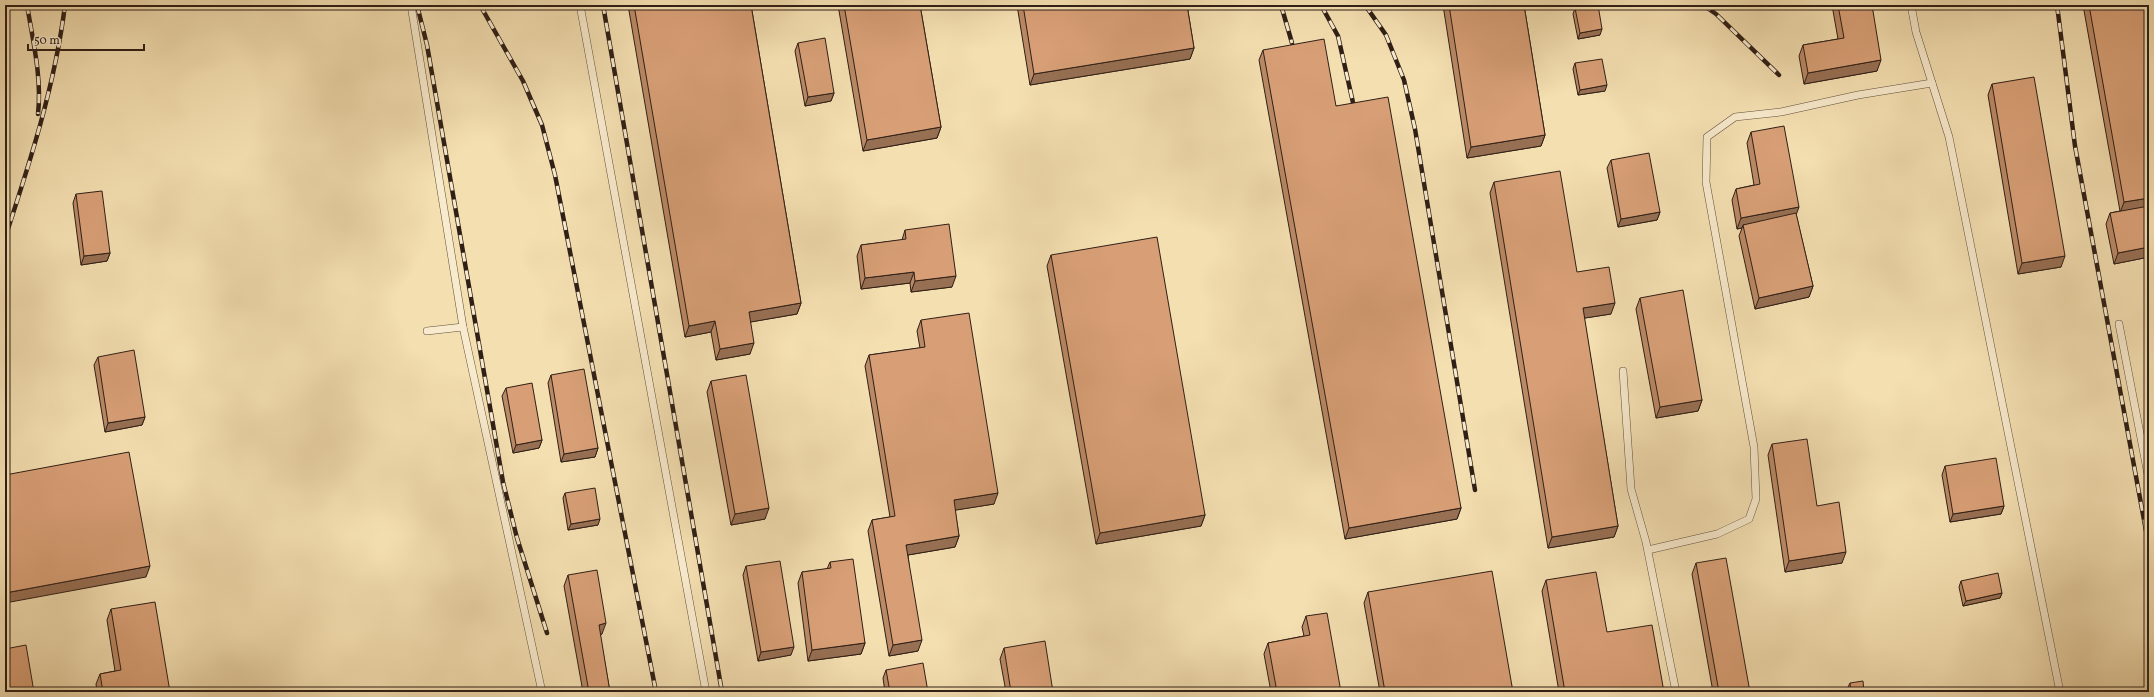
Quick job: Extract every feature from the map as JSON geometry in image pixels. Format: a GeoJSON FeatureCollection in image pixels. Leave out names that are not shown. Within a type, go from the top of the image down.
{"type":"FeatureCollection","features":[{"type":"Feature","properties":{"kind":"lane"},"geometry":{"type":"LineString","coordinates":[[411,5],[463,328],[542,692]]}},
{"type":"Feature","properties":{"kind":"lane"},"geometry":{"type":"LineString","coordinates":[[580,5],[706,692]]}},
{"type":"Feature","properties":{"kind":"lane"},"geometry":{"type":"LineString","coordinates":[[1911,5],[1916,32],[1949,137],[1979,278],[2060,692]]}},
{"type":"Feature","properties":{"kind":"lane"},"geometry":{"type":"LineString","coordinates":[[1648,550],[1717,534],[1749,519],[1756,500],[1754,447],[1706,182],[1707,137],[1735,117],[1781,112],[1858,95],[1932,83]]}},
{"type":"Feature","properties":{"kind":"lane"},"geometry":{"type":"LineString","coordinates":[[2119,324],[2149,480]]}},
{"type":"Feature","properties":{"kind":"lane"},"geometry":{"type":"LineString","coordinates":[[426,331],[463,328]]}},
{"type":"Feature","properties":{"kind":"lane"},"geometry":{"type":"LineString","coordinates":[[1623,371],[1631,489],[1648,550],[1676,692]]}},
{"type":"Feature","properties":{"kind":"building"},"geometry":{"type":"Polygon","coordinates":[[[634,5],[751,5],[801,303],[749,312],[754,343],[720,349],[715,321],[689,326],[634,5]]]}},
{"type":"Feature","properties":{"kind":"building"},"geometry":{"type":"Polygon","coordinates":[[[844,5],[920,5],[941,127],[867,140],[844,5]]]}},
{"type":"Feature","properties":{"kind":"building"},"geometry":{"type":"Polygon","coordinates":[[[1023,5],[1187,5],[1194,48],[1034,74],[1023,5]]]}},
{"type":"Feature","properties":{"kind":"building"},"geometry":{"type":"Polygon","coordinates":[[[1449,5],[1524,5],[1545,135],[1471,147],[1449,5]]]}},
{"type":"Feature","properties":{"kind":"building"},"geometry":{"type":"Polygon","coordinates":[[[1598,5],[1602,29],[1580,33],[1575,8],[1598,5]]]}},
{"type":"Feature","properties":{"kind":"building"},"geometry":{"type":"Polygon","coordinates":[[[1838,5],[1872,5],[1881,60],[1808,73],[1803,45],[1844,38],[1838,5]]]}},
{"type":"Feature","properties":{"kind":"building"},"geometry":{"type":"Polygon","coordinates":[[[2089,5],[2149,5],[2149,198],[2124,202],[2089,5]]]}},
{"type":"Feature","properties":{"kind":"building"},"geometry":{"type":"Polygon","coordinates":[[[825,38],[834,93],[808,97],[798,43],[825,38]]]}},
{"type":"Feature","properties":{"kind":"building"},"geometry":{"type":"Polygon","coordinates":[[[1324,39],[1336,106],[1388,97],[1461,508],[1349,528],[1263,50],[1324,39]]]}},
{"type":"Feature","properties":{"kind":"building"},"geometry":{"type":"Polygon","coordinates":[[[1602,59],[1607,85],[1580,90],[1575,63],[1602,59]]]}},
{"type":"Feature","properties":{"kind":"building"},"geometry":{"type":"Polygon","coordinates":[[[2034,77],[2065,256],[2022,263],[1992,84],[2034,77]]]}},
{"type":"Feature","properties":{"kind":"building"},"geometry":{"type":"Polygon","coordinates":[[[1784,126],[1799,207],[1741,218],[1736,189],[1760,184],[1751,132],[1784,126]]]}},
{"type":"Feature","properties":{"kind":"building"},"geometry":{"type":"Polygon","coordinates":[[[1649,153],[1660,212],[1621,219],[1611,160],[1649,153]]]}},
{"type":"Feature","properties":{"kind":"building"},"geometry":{"type":"Polygon","coordinates":[[[1560,171],[1577,272],[1609,267],[1615,303],[1583,308],[1618,526],[1552,537],[1494,182],[1560,171]]]}},
{"type":"Feature","properties":{"kind":"building"},"geometry":{"type":"Polygon","coordinates":[[[102,191],[110,253],[84,256],[76,194],[102,191]]]}},
{"type":"Feature","properties":{"kind":"building"},"geometry":{"type":"Polygon","coordinates":[[[2149,206],[2149,247],[2118,253],[2110,213],[2149,206]]]}},
{"type":"Feature","properties":{"kind":"building"},"geometry":{"type":"Polygon","coordinates":[[[1796,213],[1813,286],[1759,298],[1743,225],[1796,213]]]}},
{"type":"Feature","properties":{"kind":"building"},"geometry":{"type":"Polygon","coordinates":[[[949,224],[956,276],[915,281],[914,272],[865,278],[861,245],[906,239],[905,230],[949,224]]]}},
{"type":"Feature","properties":{"kind":"building"},"geometry":{"type":"Polygon","coordinates":[[[1157,237],[1205,515],[1100,533],[1051,255],[1157,237]]]}},
{"type":"Feature","properties":{"kind":"building"},"geometry":{"type":"Polygon","coordinates":[[[1683,290],[1702,400],[1660,407],[1640,298],[1683,290]]]}},
{"type":"Feature","properties":{"kind":"building"},"geometry":{"type":"Polygon","coordinates":[[[969,313],[998,493],[954,500],[959,536],[906,545],[922,640],[893,645],[872,520],[895,516],[869,355],[925,347],[921,320],[969,313]]]}},
{"type":"Feature","properties":{"kind":"building"},"geometry":{"type":"Polygon","coordinates":[[[134,350],[145,417],[108,423],[98,357],[134,350]]]}},
{"type":"Feature","properties":{"kind":"building"},"geometry":{"type":"Polygon","coordinates":[[[584,369],[598,448],[564,454],[551,375],[584,369]]]}},
{"type":"Feature","properties":{"kind":"building"},"geometry":{"type":"Polygon","coordinates":[[[746,375],[769,508],[735,514],[711,381],[746,375]]]}},
{"type":"Feature","properties":{"kind":"building"},"geometry":{"type":"Polygon","coordinates":[[[532,383],[542,440],[516,445],[506,388],[532,383]]]}},
{"type":"Feature","properties":{"kind":"building"},"geometry":{"type":"Polygon","coordinates":[[[1807,439],[1817,506],[1839,502],[1846,552],[1789,561],[1772,444],[1807,439]]]}},
{"type":"Feature","properties":{"kind":"building"},"geometry":{"type":"Polygon","coordinates":[[[129,452],[150,566],[5,593],[5,475],[129,452]]]}},
{"type":"Feature","properties":{"kind":"building"},"geometry":{"type":"Polygon","coordinates":[[[1996,458],[2004,506],[1953,514],[1945,466],[1996,458]]]}},
{"type":"Feature","properties":{"kind":"building"},"geometry":{"type":"Polygon","coordinates":[[[595,488],[600,519],[571,524],[565,493],[595,488]]]}},
{"type":"Feature","properties":{"kind":"building"},"geometry":{"type":"Polygon","coordinates":[[[1726,558],[1750,692],[1719,692],[1696,563],[1726,558]]]}},
{"type":"Feature","properties":{"kind":"building"},"geometry":{"type":"Polygon","coordinates":[[[853,559],[865,643],[812,650],[802,572],[831,568],[830,562],[853,559]]]}},
{"type":"Feature","properties":{"kind":"building"},"geometry":{"type":"Polygon","coordinates":[[[780,561],[794,647],[761,652],[746,566],[780,561]]]}},
{"type":"Feature","properties":{"kind":"building"},"geometry":{"type":"Polygon","coordinates":[[[597,570],[606,623],[599,625],[610,692],[589,692],[568,575],[597,570]]]}},
{"type":"Feature","properties":{"kind":"building"},"geometry":{"type":"Polygon","coordinates":[[[1492,571],[1513,692],[1385,692],[1368,592],[1492,571]]]}},
{"type":"Feature","properties":{"kind":"building"},"geometry":{"type":"Polygon","coordinates":[[[1596,572],[1607,632],[1652,625],[1664,692],[1565,692],[1546,580],[1596,572]]]}},
{"type":"Feature","properties":{"kind":"building"},"geometry":{"type":"Polygon","coordinates":[[[1998,573],[2002,593],[1966,601],[1961,581],[1998,573]]]}},
{"type":"Feature","properties":{"kind":"building"},"geometry":{"type":"Polygon","coordinates":[[[155,602],[170,692],[103,692],[100,674],[121,670],[111,609],[155,602]]]}},
{"type":"Feature","properties":{"kind":"building"},"geometry":{"type":"Polygon","coordinates":[[[1327,613],[1341,692],[1277,692],[1268,643],[1310,635],[1306,616],[1327,613]]]}},
{"type":"Feature","properties":{"kind":"building"},"geometry":{"type":"Polygon","coordinates":[[[1045,641],[1053,692],[1011,692],[1004,648],[1045,641]]]}},
{"type":"Feature","properties":{"kind":"building"},"geometry":{"type":"Polygon","coordinates":[[[26,645],[34,692],[5,692],[5,649],[26,645]]]}},
{"type":"Feature","properties":{"kind":"building"},"geometry":{"type":"Polygon","coordinates":[[[923,663],[928,692],[890,692],[886,670],[923,663]]]}},
{"type":"Feature","properties":{"kind":"building"},"geometry":{"type":"Polygon","coordinates":[[[1863,681],[1864,692],[1851,692],[1850,683],[1863,681]]]}},
{"type":"Feature","properties":{"kind":"building"},"geometry":{"type":"Polygon","coordinates":[[[476,688],[477,692],[451,692],[476,688]]]}},
{"type":"Feature","properties":{"kind":"railway"},"geometry":{"type":"LineString","coordinates":[[27,5],[38,73],[38,114]]}},
{"type":"Feature","properties":{"kind":"railway"},"geometry":{"type":"LineString","coordinates":[[5,238],[41,123],[61,35],[65,5]]}},
{"type":"Feature","properties":{"kind":"railway"},"geometry":{"type":"LineString","coordinates":[[417,5],[427,45],[503,482],[517,538],[547,633]]}},
{"type":"Feature","properties":{"kind":"railway"},"geometry":{"type":"LineString","coordinates":[[480,5],[523,81],[542,125],[555,175],[656,692]]}},
{"type":"Feature","properties":{"kind":"railway"},"geometry":{"type":"LineString","coordinates":[[603,5],[722,692]]}},
{"type":"Feature","properties":{"kind":"railway"},"geometry":{"type":"LineString","coordinates":[[1281,5],[1292,43]]}},
{"type":"Feature","properties":{"kind":"railway"},"geometry":{"type":"LineString","coordinates":[[1321,5],[1338,36],[1354,107]]}},
{"type":"Feature","properties":{"kind":"railway"},"geometry":{"type":"LineString","coordinates":[[1365,5],[1386,35],[1404,80],[1415,129],[1475,490]]}},
{"type":"Feature","properties":{"kind":"railway"},"geometry":{"type":"LineString","coordinates":[[1703,5],[1716,14],[1779,75]]}},
{"type":"Feature","properties":{"kind":"railway"},"geometry":{"type":"LineString","coordinates":[[2057,5],[2075,146],[2149,547]]}}]}
